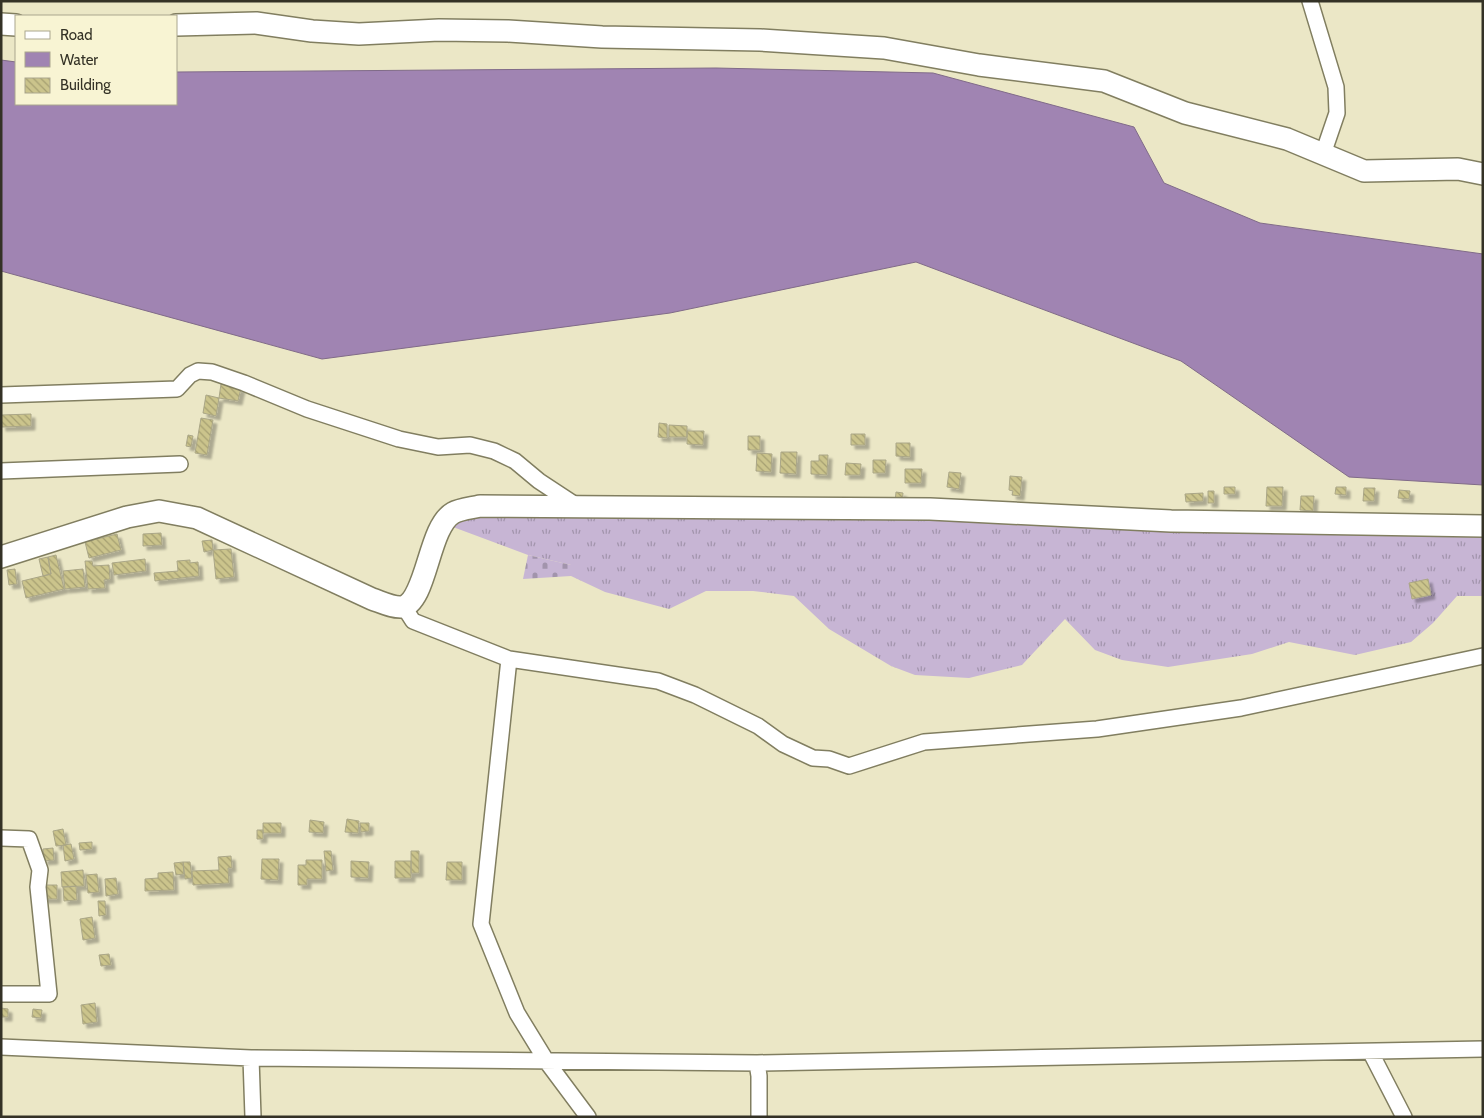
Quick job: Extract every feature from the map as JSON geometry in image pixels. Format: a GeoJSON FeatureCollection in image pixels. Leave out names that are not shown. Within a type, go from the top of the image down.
{"type":"FeatureCollection","features":[{"type":"Feature","properties":{"kind":"main road"},"geometry":{"type":"LineString","coordinates":[[178,24],[256,23],[312,31],[359,34],[439,30],[508,31],[602,38],[760,40],[884,48],[979,65],[1104,81],[1185,113],[1287,139],[1364,171],[1458,169],[1483,174]]}},
{"type":"Feature","properties":{"kind":"main road"},"geometry":{"type":"LineString","coordinates":[[1,24],[15,25]]}},
{"type":"Feature","properties":{"kind":"main road"},"geometry":{"type":"LineString","coordinates":[[1,558],[127,517],[159,511],[197,518],[372,599],[395,607],[404,607],[411,601],[418,590],[440,526],[453,513],[480,506],[930,509],[1171,521],[1483,526]]}},
{"type":"Feature","properties":{"kind":"street"},"geometry":{"type":"LineString","coordinates":[[1310,1],[1336,87],[1337,113],[1323,154]]}},
{"type":"Feature","properties":{"kind":"street"},"geometry":{"type":"LineString","coordinates":[[1,395],[176,389],[190,375],[198,371],[212,372],[307,409],[399,439],[438,447],[470,446],[494,451],[515,461],[539,481],[578,506]]}},
{"type":"Feature","properties":{"kind":"street"},"geometry":{"type":"LineString","coordinates":[[1,471],[180,464]]}},
{"type":"Feature","properties":{"kind":"street"},"geometry":{"type":"LineString","coordinates":[[404,607],[413,621],[509,659],[658,681],[694,695],[758,726],[783,744],[813,758],[829,760],[849,766],[924,742],[1097,729],[1240,708],[1483,656]]}},
{"type":"Feature","properties":{"kind":"street"},"geometry":{"type":"LineString","coordinates":[[509,659],[480,924],[518,1013],[547,1062],[588,1117]]}},
{"type":"Feature","properties":{"kind":"street"},"geometry":{"type":"LineString","coordinates":[[1,838],[29,839],[40,870],[38,887],[49,994],[1,994]]}},
{"type":"Feature","properties":{"kind":"street"},"geometry":{"type":"LineString","coordinates":[[1,1046],[251,1058],[757,1063],[1483,1050]]}},
{"type":"Feature","properties":{"kind":"street"},"geometry":{"type":"LineString","coordinates":[[1371,1053],[1404,1117]]}},
{"type":"Feature","properties":{"kind":"street"},"geometry":{"type":"LineString","coordinates":[[251,1058],[253,1117]]}},
{"type":"Feature","properties":{"kind":"street"},"geometry":{"type":"LineString","coordinates":[[757,1063],[759,1076],[759,1117]]}},
{"type":"Feature","properties":{"kind":"green space"},"geometry":{"type":"Polygon","coordinates":[[[594,510],[1483,534],[1483,596],[1457,596],[1433,623],[1411,642],[1355,655],[1289,642],[1252,654],[1168,667],[1122,660],[1095,650],[1065,619],[1022,665],[969,678],[915,675],[891,666],[829,629],[794,596],[753,591],[706,591],[669,609],[605,592],[571,576],[571,565],[528,555],[453,527],[470,515],[594,510]]]}},
{"type":"Feature","properties":{"kind":"green space"},"geometry":{"type":"Polygon","coordinates":[[[528,555],[571,565],[571,576],[523,579],[528,555]]]}},
{"type":"Feature","properties":{"kind":"water"},"geometry":{"type":"Polygon","coordinates":[[[1,60],[15,62],[15,105],[178,105],[178,72],[716,68],[933,73],[1134,127],[1164,183],[1260,223],[1483,254],[1483,485],[1349,477],[1181,361],[916,262],[670,313],[322,359],[1,271],[1,60]]]}},
{"type":"Feature","properties":{"kind":"building"},"geometry":{"type":"Polygon","coordinates":[[[221,384],[241,388],[238,401],[219,398],[221,384]]]}},
{"type":"Feature","properties":{"kind":"building"},"geometry":{"type":"Polygon","coordinates":[[[206,395],[219,398],[216,416],[203,413],[206,395]]]}},
{"type":"Feature","properties":{"kind":"building"},"geometry":{"type":"Polygon","coordinates":[[[31,414],[31,426],[2,427],[1,415],[31,414]]]}},
{"type":"Feature","properties":{"kind":"building"},"geometry":{"type":"Polygon","coordinates":[[[201,418],[213,420],[207,455],[195,453],[201,418]]]}},
{"type":"Feature","properties":{"kind":"building"},"geometry":{"type":"Polygon","coordinates":[[[659,423],[667,424],[667,438],[658,437],[659,423]]]}},
{"type":"Feature","properties":{"kind":"building"},"geometry":{"type":"Polygon","coordinates":[[[669,425],[687,426],[687,437],[669,437],[669,425]]]}},
{"type":"Feature","properties":{"kind":"building"},"geometry":{"type":"Polygon","coordinates":[[[687,431],[704,431],[703,445],[687,444],[687,431]]]}},
{"type":"Feature","properties":{"kind":"building"},"geometry":{"type":"Polygon","coordinates":[[[851,434],[865,434],[865,445],[851,445],[851,434]]]}},
{"type":"Feature","properties":{"kind":"building"},"geometry":{"type":"Polygon","coordinates":[[[188,435],[193,436],[191,447],[186,446],[188,435]]]}},
{"type":"Feature","properties":{"kind":"building"},"geometry":{"type":"Polygon","coordinates":[[[748,436],[760,436],[760,450],[748,450],[748,436]]]}},
{"type":"Feature","properties":{"kind":"building"},"geometry":{"type":"Polygon","coordinates":[[[896,443],[910,443],[910,457],[896,456],[896,443]]]}},
{"type":"Feature","properties":{"kind":"building"},"geometry":{"type":"Polygon","coordinates":[[[781,452],[797,452],[796,474],[780,473],[781,452]]]}},
{"type":"Feature","properties":{"kind":"building"},"geometry":{"type":"Polygon","coordinates":[[[757,453],[772,454],[771,472],[756,471],[757,453]]]}},
{"type":"Feature","properties":{"kind":"building"},"geometry":{"type":"Polygon","coordinates":[[[819,455],[828,455],[827,475],[811,474],[811,461],[819,461],[819,455]]]}},
{"type":"Feature","properties":{"kind":"building"},"geometry":{"type":"Polygon","coordinates":[[[873,460],[886,460],[885,473],[873,473],[873,460]]]}},
{"type":"Feature","properties":{"kind":"building"},"geometry":{"type":"Polygon","coordinates":[[[846,463],[861,464],[860,475],[845,475],[846,463]]]}},
{"type":"Feature","properties":{"kind":"building"},"geometry":{"type":"Polygon","coordinates":[[[905,469],[922,469],[921,483],[905,483],[905,469]]]}},
{"type":"Feature","properties":{"kind":"building"},"geometry":{"type":"Polygon","coordinates":[[[949,472],[961,473],[959,489],[947,487],[949,472]]]}},
{"type":"Feature","properties":{"kind":"building"},"geometry":{"type":"Polygon","coordinates":[[[1010,476],[1022,477],[1020,496],[1012,495],[1013,491],[1009,490],[1010,476]]]}},
{"type":"Feature","properties":{"kind":"building"},"geometry":{"type":"Polygon","coordinates":[[[1224,487],[1235,487],[1235,494],[1224,494],[1224,487]]]}},
{"type":"Feature","properties":{"kind":"building"},"geometry":{"type":"Polygon","coordinates":[[[1267,487],[1283,487],[1282,506],[1266,506],[1267,487]]]}},
{"type":"Feature","properties":{"kind":"building"},"geometry":{"type":"Polygon","coordinates":[[[1336,487],[1346,487],[1346,495],[1335,494],[1336,487]]]}},
{"type":"Feature","properties":{"kind":"building"},"geometry":{"type":"Polygon","coordinates":[[[1364,488],[1375,488],[1374,501],[1363,501],[1364,488]]]}},
{"type":"Feature","properties":{"kind":"building"},"geometry":{"type":"Polygon","coordinates":[[[1399,490],[1410,491],[1409,499],[1398,498],[1399,490]]]}},
{"type":"Feature","properties":{"kind":"building"},"geometry":{"type":"Polygon","coordinates":[[[1208,491],[1214,491],[1214,503],[1208,503],[1208,491]]]}},
{"type":"Feature","properties":{"kind":"building"},"geometry":{"type":"Polygon","coordinates":[[[896,492],[903,493],[902,503],[895,503],[896,492]]]}},
{"type":"Feature","properties":{"kind":"building"},"geometry":{"type":"Polygon","coordinates":[[[1203,493],[1203,501],[1186,502],[1185,494],[1203,493]]]}},
{"type":"Feature","properties":{"kind":"building"},"geometry":{"type":"Polygon","coordinates":[[[1301,496],[1314,496],[1313,511],[1300,510],[1301,496]]]}},
{"type":"Feature","properties":{"kind":"building"},"geometry":{"type":"Polygon","coordinates":[[[161,533],[162,545],[143,546],[143,534],[161,533]]]}},
{"type":"Feature","properties":{"kind":"building"},"geometry":{"type":"Polygon","coordinates":[[[117,534],[121,550],[89,558],[85,542],[117,534]]]}},
{"type":"Feature","properties":{"kind":"building"},"geometry":{"type":"Polygon","coordinates":[[[212,540],[213,550],[204,552],[202,541],[212,540]]]}},
{"type":"Feature","properties":{"kind":"building"},"geometry":{"type":"Polygon","coordinates":[[[231,549],[234,577],[216,579],[213,550],[231,549]]]}},
{"type":"Feature","properties":{"kind":"building"},"geometry":{"type":"Polygon","coordinates":[[[56,555],[64,589],[26,598],[22,581],[51,574],[48,557],[56,555]]]}},
{"type":"Feature","properties":{"kind":"building"},"geometry":{"type":"Polygon","coordinates":[[[48,557],[51,574],[43,576],[39,559],[48,557]]]}},
{"type":"Feature","properties":{"kind":"building"},"geometry":{"type":"Polygon","coordinates":[[[145,559],[146,571],[114,575],[112,563],[145,559]]]}},
{"type":"Feature","properties":{"kind":"building"},"geometry":{"type":"Polygon","coordinates":[[[190,560],[190,563],[198,562],[199,576],[155,581],[154,573],[178,571],[177,561],[190,560]]]}},
{"type":"Feature","properties":{"kind":"building"},"geometry":{"type":"Polygon","coordinates":[[[85,561],[92,561],[93,566],[109,565],[110,579],[104,580],[105,588],[88,589],[85,561]]]}},
{"type":"Feature","properties":{"kind":"building"},"geometry":{"type":"Polygon","coordinates":[[[15,569],[17,584],[9,585],[7,570],[15,569]]]}},
{"type":"Feature","properties":{"kind":"building"},"geometry":{"type":"Polygon","coordinates":[[[83,569],[85,587],[65,589],[63,571],[83,569]]]}},
{"type":"Feature","properties":{"kind":"building"},"geometry":{"type":"Polygon","coordinates":[[[1428,579],[1431,595],[1412,599],[1409,583],[1428,579]]]}},
{"type":"Feature","properties":{"kind":"building"},"geometry":{"type":"Polygon","coordinates":[[[347,819],[359,821],[358,833],[345,832],[347,819]]]}},
{"type":"Feature","properties":{"kind":"building"},"geometry":{"type":"Polygon","coordinates":[[[310,820],[324,822],[323,833],[309,832],[310,820]]]}},
{"type":"Feature","properties":{"kind":"building"},"geometry":{"type":"Polygon","coordinates":[[[263,823],[281,823],[281,833],[263,833],[263,823]]]}},
{"type":"Feature","properties":{"kind":"building"},"geometry":{"type":"Polygon","coordinates":[[[360,823],[369,823],[369,831],[361,832],[360,823]]]}},
{"type":"Feature","properties":{"kind":"building"},"geometry":{"type":"Polygon","coordinates":[[[63,829],[66,845],[56,846],[53,831],[63,829]]]}},
{"type":"Feature","properties":{"kind":"building"},"geometry":{"type":"Polygon","coordinates":[[[257,830],[263,830],[263,839],[257,839],[257,830]]]}},
{"type":"Feature","properties":{"kind":"building"},"geometry":{"type":"Polygon","coordinates":[[[92,842],[92,849],[80,850],[79,843],[92,842]]]}},
{"type":"Feature","properties":{"kind":"building"},"geometry":{"type":"Polygon","coordinates":[[[71,844],[74,859],[65,861],[63,845],[71,844]]]}},
{"type":"Feature","properties":{"kind":"building"},"geometry":{"type":"Polygon","coordinates":[[[53,848],[54,860],[44,861],[43,849],[53,848]]]}},
{"type":"Feature","properties":{"kind":"building"},"geometry":{"type":"Polygon","coordinates":[[[324,851],[331,851],[333,870],[326,871],[324,851]]]}},
{"type":"Feature","properties":{"kind":"building"},"geometry":{"type":"Polygon","coordinates":[[[411,851],[419,851],[419,873],[411,873],[411,851]]]}},
{"type":"Feature","properties":{"kind":"building"},"geometry":{"type":"Polygon","coordinates":[[[231,856],[232,868],[228,868],[229,883],[193,885],[192,871],[219,870],[218,857],[231,856]]]}},
{"type":"Feature","properties":{"kind":"building"},"geometry":{"type":"Polygon","coordinates":[[[262,859],[279,859],[278,880],[261,879],[262,859]]]}},
{"type":"Feature","properties":{"kind":"building"},"geometry":{"type":"Polygon","coordinates":[[[306,860],[322,860],[322,879],[307,879],[307,885],[298,885],[298,865],[306,865],[306,860]]]}},
{"type":"Feature","properties":{"kind":"building"},"geometry":{"type":"Polygon","coordinates":[[[351,861],[369,862],[368,878],[351,877],[351,861]]]}},
{"type":"Feature","properties":{"kind":"building"},"geometry":{"type":"Polygon","coordinates":[[[395,861],[411,861],[411,878],[395,878],[395,861]]]}},
{"type":"Feature","properties":{"kind":"building"},"geometry":{"type":"Polygon","coordinates":[[[183,862],[184,874],[176,875],[174,863],[183,862]]]}},
{"type":"Feature","properties":{"kind":"building"},"geometry":{"type":"Polygon","coordinates":[[[183,862],[190,862],[192,878],[185,879],[183,862]]]}},
{"type":"Feature","properties":{"kind":"building"},"geometry":{"type":"Polygon","coordinates":[[[447,862],[462,862],[462,880],[446,880],[447,862]]]}},
{"type":"Feature","properties":{"kind":"building"},"geometry":{"type":"Polygon","coordinates":[[[83,870],[84,886],[62,887],[61,872],[83,870]]]}},
{"type":"Feature","properties":{"kind":"building"},"geometry":{"type":"Polygon","coordinates":[[[173,872],[174,890],[145,891],[145,879],[158,878],[158,873],[173,872]]]}},
{"type":"Feature","properties":{"kind":"building"},"geometry":{"type":"Polygon","coordinates":[[[97,874],[99,892],[88,893],[86,875],[97,874]]]}},
{"type":"Feature","properties":{"kind":"building"},"geometry":{"type":"Polygon","coordinates":[[[116,878],[118,894],[106,896],[105,879],[116,878]]]}},
{"type":"Feature","properties":{"kind":"building"},"geometry":{"type":"Polygon","coordinates":[[[43,885],[57,885],[57,899],[43,899],[43,885]]]}},
{"type":"Feature","properties":{"kind":"building"},"geometry":{"type":"Polygon","coordinates":[[[76,886],[77,900],[64,901],[63,887],[76,886]]]}},
{"type":"Feature","properties":{"kind":"building"},"geometry":{"type":"Polygon","coordinates":[[[98,901],[105,901],[106,915],[99,916],[98,901]]]}},
{"type":"Feature","properties":{"kind":"building"},"geometry":{"type":"Polygon","coordinates":[[[92,917],[95,938],[83,940],[80,919],[92,917]]]}},
{"type":"Feature","properties":{"kind":"building"},"geometry":{"type":"Polygon","coordinates":[[[109,954],[111,965],[101,966],[99,955],[109,954]]]}},
{"type":"Feature","properties":{"kind":"building"},"geometry":{"type":"Polygon","coordinates":[[[95,1003],[97,1022],[83,1024],[81,1005],[95,1003]]]}},
{"type":"Feature","properties":{"kind":"building"},"geometry":{"type":"Polygon","coordinates":[[[1,1008],[8,1009],[8,1017],[1,1017],[1,1008]]]}},
{"type":"Feature","properties":{"kind":"building"},"geometry":{"type":"Polygon","coordinates":[[[33,1009],[42,1010],[41,1018],[32,1017],[33,1009]]]}}]}
